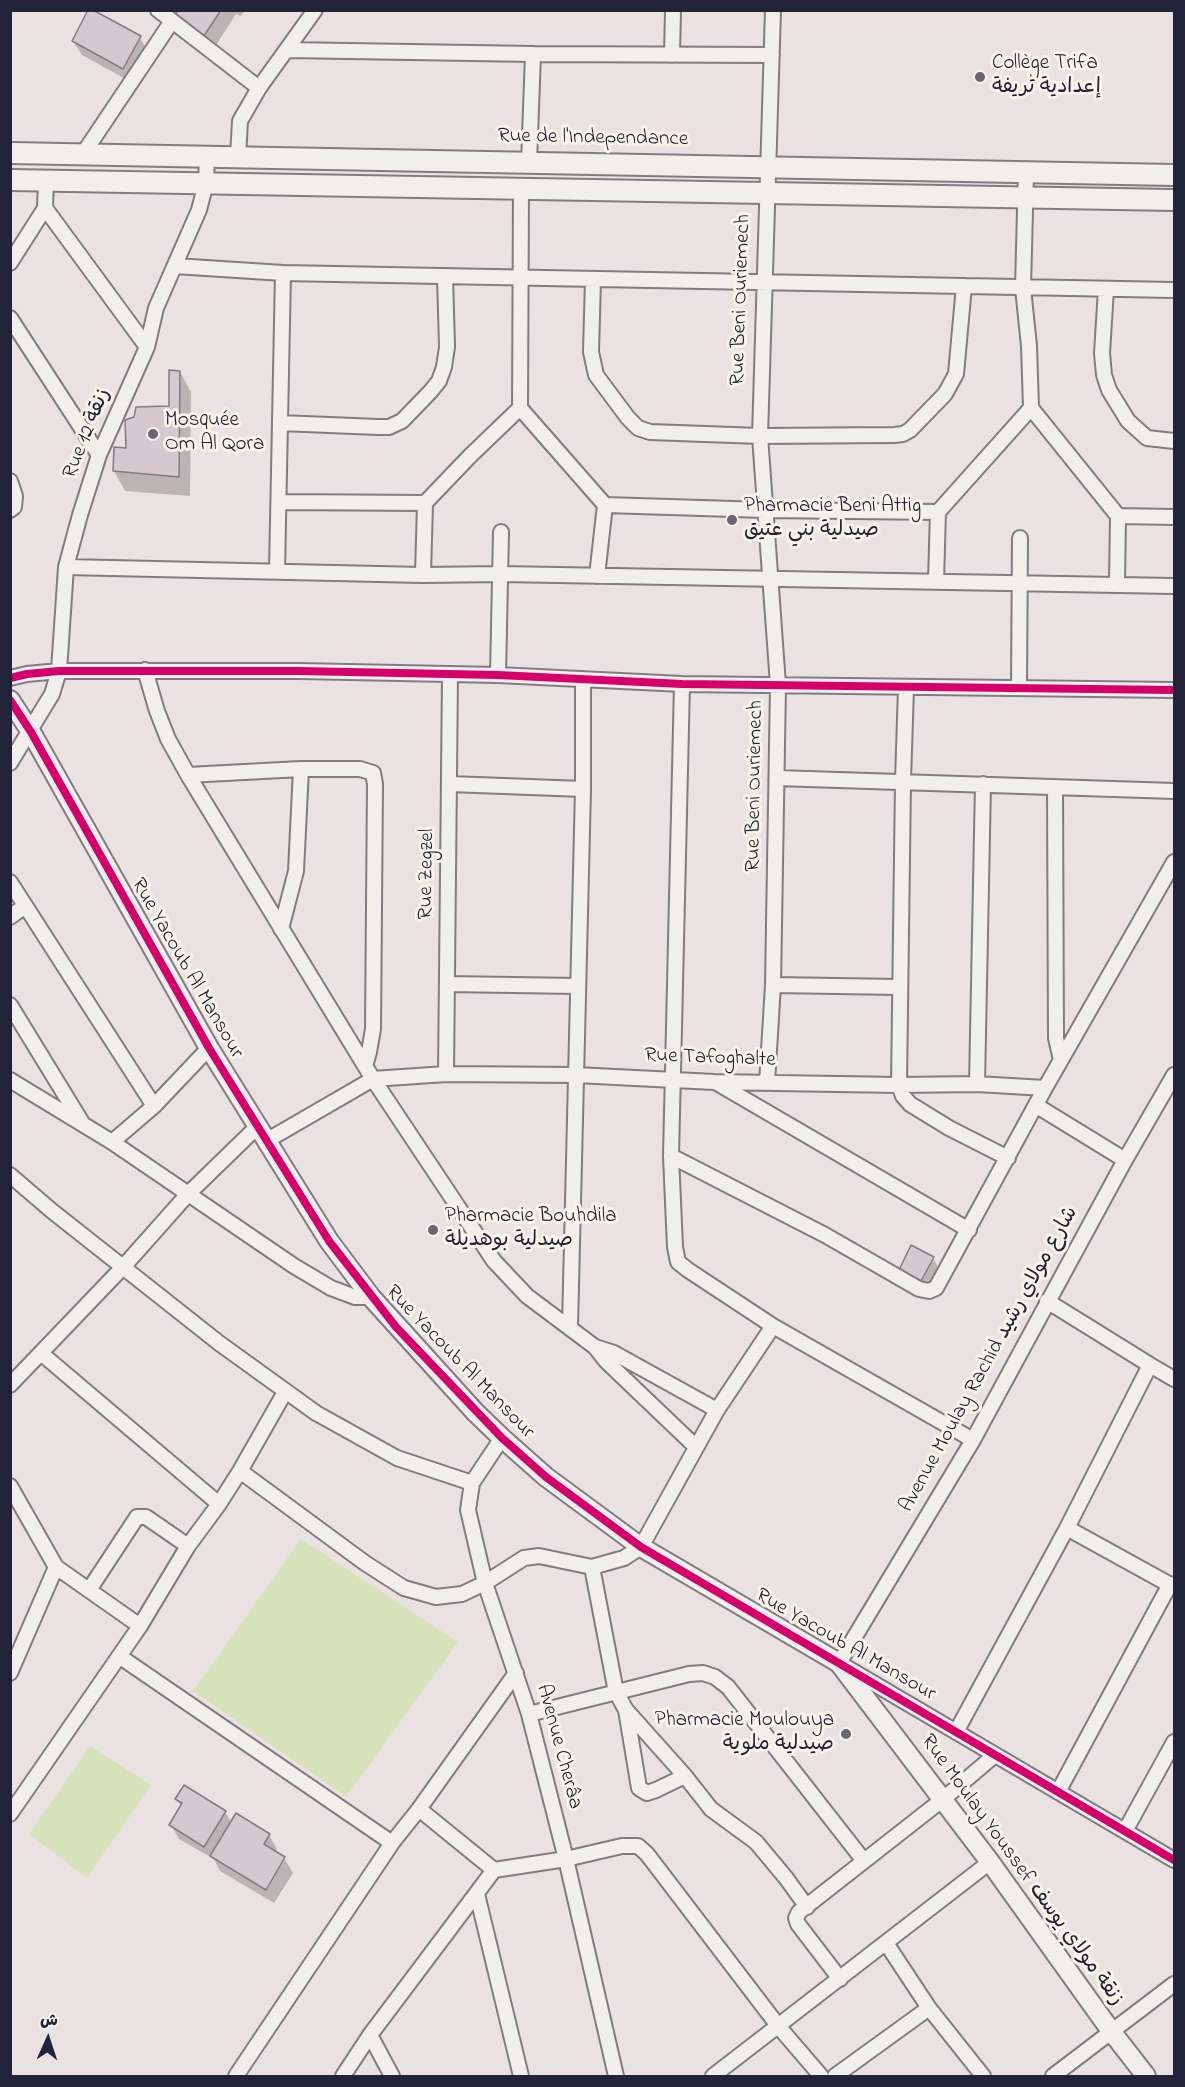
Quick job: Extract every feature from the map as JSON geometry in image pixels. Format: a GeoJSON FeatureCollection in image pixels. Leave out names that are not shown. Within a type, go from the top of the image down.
{"type":"FeatureCollection","features":[{"type":"Feature","properties":{"kind":"main road","name":"Rue de l'Independance"},"geometry":{"type":"LineString","coordinates":[[10,153],[1174,175]]}},
{"type":"Feature","properties":{"kind":"main road"},"geometry":{"type":"LineString","coordinates":[[10,180],[767,191],[1174,200]]}},
{"type":"Feature","properties":{"kind":"street"},"geometry":{"type":"LineString","coordinates":[[158,10],[258,88]]}},
{"type":"Feature","properties":{"kind":"street"},"geometry":{"type":"LineString","coordinates":[[238,156],[240,120],[258,88],[315,10]]}},
{"type":"Feature","properties":{"kind":"street"},"geometry":{"type":"LineString","coordinates":[[672,55],[673,10]]}},
{"type":"Feature","properties":{"kind":"street","name":"Rue Beni Ouriemech"},"geometry":{"type":"LineString","coordinates":[[767,1083],[773,985],[778,685],[760,436],[773,10]]}},
{"type":"Feature","properties":{"kind":"street"},"geometry":{"type":"LineString","coordinates":[[83,154],[172,21]]}},
{"type":"Feature","properties":{"kind":"street"},"geometry":{"type":"LineString","coordinates":[[287,50],[772,55]]}},
{"type":"Feature","properties":{"kind":"street"},"geometry":{"type":"LineString","coordinates":[[529,163],[533,54]]}},
{"type":"Feature","properties":{"kind":"street","name":"Rue 12 زنقة"},"geometry":{"type":"LineString","coordinates":[[10,763],[31,732],[52,694],[59,671],[66,567],[99,454],[147,347],[156,309],[199,210],[206,183],[207,156]]}},
{"type":"Feature","properties":{"kind":"street"},"geometry":{"type":"LineString","coordinates":[[1026,171],[1023,288],[1029,346],[1031,408],[1118,516],[1117,584]]}},
{"type":"Feature","properties":{"kind":"street"},"geometry":{"type":"LineString","coordinates":[[10,263],[45,208],[46,180]]}},
{"type":"Feature","properties":{"kind":"street"},"geometry":{"type":"LineString","coordinates":[[521,188],[520,408],[605,505],[938,512]]}},
{"type":"Feature","properties":{"kind":"street"},"geometry":{"type":"LineString","coordinates":[[45,208],[147,347]]}},
{"type":"Feature","properties":{"kind":"street"},"geometry":{"type":"LineString","coordinates":[[175,266],[283,273],[1174,290]]}},
{"type":"Feature","properties":{"kind":"street"},"geometry":{"type":"LineString","coordinates":[[277,571],[283,273]]}},
{"type":"Feature","properties":{"kind":"street"},"geometry":{"type":"LineString","coordinates":[[280,423],[378,427],[390,426],[402,421],[431,392],[444,368],[447,347],[445,276]]}},
{"type":"Feature","properties":{"kind":"street"},"geometry":{"type":"LineString","coordinates":[[593,279],[591,352],[596,375],[628,418],[639,428],[650,432],[760,436],[894,435],[910,430],[945,394],[956,375],[963,286]]}},
{"type":"Feature","properties":{"kind":"street"},"geometry":{"type":"LineString","coordinates":[[1106,289],[1102,353],[1104,375],[1109,390],[1128,420],[1148,438],[1174,441]]}},
{"type":"Feature","properties":{"kind":"street"},"geometry":{"type":"LineString","coordinates":[[10,318],[99,454]]}},
{"type":"Feature","properties":{"kind":"street"},"geometry":{"type":"LineString","coordinates":[[423,575],[425,503],[520,408]]}},
{"type":"Feature","properties":{"kind":"street"},"geometry":{"type":"LineString","coordinates":[[936,581],[938,512],[1031,408]]}},
{"type":"Feature","properties":{"kind":"street"},"geometry":{"type":"LineString","coordinates":[[10,481],[15,496],[14,507],[10,510]]}},
{"type":"Feature","properties":{"kind":"street"},"geometry":{"type":"LineString","coordinates":[[279,502],[425,503]]}},
{"type":"Feature","properties":{"kind":"street"},"geometry":{"type":"LineString","coordinates":[[597,576],[605,505]]}},
{"type":"Feature","properties":{"kind":"street"},"geometry":{"type":"LineString","coordinates":[[1118,516],[1174,517]]}},
{"type":"Feature","properties":{"kind":"street"},"geometry":{"type":"LineString","coordinates":[[498,675],[501,532]]}},
{"type":"Feature","properties":{"kind":"street"},"geometry":{"type":"LineString","coordinates":[[1019,688],[1020,537]]}},
{"type":"Feature","properties":{"kind":"street"},"geometry":{"type":"LineString","coordinates":[[66,567],[423,575],[501,574],[1174,586]]}},
{"type":"Feature","properties":{"kind":"street"},"geometry":{"type":"LineString","coordinates":[[145,670],[168,739],[188,775],[373,1079],[494,1261],[527,1296],[595,1347],[606,1361],[696,1447]]}},
{"type":"Feature","properties":{"kind":"street"},"geometry":{"type":"LineString","coordinates":[[10,678],[59,671],[299,671],[498,675],[682,684],[1174,690]]}},
{"type":"Feature","properties":{"kind":"street","name":"Rue Zegzel"},"geometry":{"type":"LineString","coordinates":[[446,1074],[450,675]]}},
{"type":"Feature","properties":{"kind":"street"},"geometry":{"type":"LineString","coordinates":[[570,1326],[584,789],[583,679]]}},
{"type":"Feature","properties":{"kind":"street"},"geometry":{"type":"LineString","coordinates":[[682,684],[671,1156],[675,1247],[678,1262],[773,1326],[973,1440]]}},
{"type":"Feature","properties":{"kind":"street"},"geometry":{"type":"LineString","coordinates":[[906,688],[899,1085],[903,1096],[910,1104],[949,1128],[1008,1158]]}},
{"type":"Feature","properties":{"kind":"street","name":"Rue Yacoub Al Mansour"},"geometry":{"type":"LineString","coordinates":[[10,700],[31,732],[209,1048],[329,1241],[371,1297],[442,1378],[501,1438],[546,1477],[641,1547],[1174,1860]]}},
{"type":"Feature","properties":{"kind":"street"},"geometry":{"type":"LineString","coordinates":[[188,775],[301,769],[360,769],[372,773],[375,784],[373,1029],[365,1066]]}},
{"type":"Feature","properties":{"kind":"street"},"geometry":{"type":"LineString","coordinates":[[280,929],[296,871],[301,769]]}},
{"type":"Feature","properties":{"kind":"street"},"geometry":{"type":"LineString","coordinates":[[777,778],[1174,791]]}},
{"type":"Feature","properties":{"kind":"street"},"geometry":{"type":"LineString","coordinates":[[450,784],[584,789]]}},
{"type":"Feature","properties":{"kind":"street"},"geometry":{"type":"LineString","coordinates":[[977,1084],[983,784]]}},
{"type":"Feature","properties":{"kind":"street"},"geometry":{"type":"LineString","coordinates":[[1055,787],[1056,1038],[1061,1060]]}},
{"type":"Feature","properties":{"kind":"street"},"geometry":{"type":"LineString","coordinates":[[671,1156],[825,1235],[919,1289],[929,1291],[936,1288],[1045,1088],[1174,862]]}},
{"type":"Feature","properties":{"kind":"street"},"geometry":{"type":"LineString","coordinates":[[10,882],[154,1106]]}},
{"type":"Feature","properties":{"kind":"street"},"geometry":{"type":"LineString","coordinates":[[10,917],[25,906]]}},
{"type":"Feature","properties":{"kind":"street"},"geometry":{"type":"LineString","coordinates":[[447,984],[578,986]]}},
{"type":"Feature","properties":{"kind":"street"},"geometry":{"type":"LineString","coordinates":[[773,985],[899,987]]}},
{"type":"Feature","properties":{"kind":"street"},"geometry":{"type":"LineString","coordinates":[[10,1005],[83,1125]]}},
{"type":"Feature","properties":{"kind":"street"},"geometry":{"type":"LineString","coordinates":[[112,1142],[154,1106],[209,1048]]}},
{"type":"Feature","properties":{"kind":"street","name":"Rue Tafoghalte"},"geometry":{"type":"LineString","coordinates":[[373,1079],[446,1074],[576,1075],[714,1082],[977,1084],[1045,1088]]}},
{"type":"Feature","properties":{"kind":"street","name":"Avenue Moulay Rachid شارع مولاي رشيد"},"geometry":{"type":"LineString","coordinates":[[839,1663],[973,1440],[1047,1301],[1174,1075]]}},
{"type":"Feature","properties":{"kind":"street"},"geometry":{"type":"LineString","coordinates":[[10,1384],[42,1354],[188,1194],[262,1134],[373,1079]]}},
{"type":"Feature","properties":{"kind":"street"},"geometry":{"type":"LineString","coordinates":[[10,1080],[112,1142],[294,1266],[331,1288],[355,1297],[371,1297]]}},
{"type":"Feature","properties":{"kind":"street"},"geometry":{"type":"LineString","coordinates":[[714,1082],[969,1230]]}},
{"type":"Feature","properties":{"kind":"street"},"geometry":{"type":"LineString","coordinates":[[1037,1106],[1125,1160]]}},
{"type":"Feature","properties":{"kind":"street"},"geometry":{"type":"LineString","coordinates":[[10,1175],[219,1343],[285,1392],[340,1428],[397,1458],[472,1483]]}},
{"type":"Feature","properties":{"kind":"street"},"geometry":{"type":"LineString","coordinates":[[1047,1301],[1174,1379]]}},
{"type":"Feature","properties":{"kind":"street"},"geometry":{"type":"LineString","coordinates":[[240,1471],[365,1563],[404,1588],[436,1597],[462,1594],[485,1583],[524,1558],[539,1556],[592,1567],[624,1558],[641,1547],[717,1410],[773,1326]]}},
{"type":"Feature","properties":{"kind":"street"},"geometry":{"type":"LineString","coordinates":[[595,1347],[614,1353],[717,1410]]}},
{"type":"Feature","properties":{"kind":"street"},"geometry":{"type":"LineString","coordinates":[[42,1354],[219,1504]]}},
{"type":"Feature","properties":{"kind":"street"},"geometry":{"type":"LineString","coordinates":[[956,1732],[1068,1528],[1150,1365]]}},
{"type":"Feature","properties":{"kind":"street"},"geometry":{"type":"LineString","coordinates":[[10,1814],[140,1626],[188,1546],[240,1471],[285,1392]]}},
{"type":"Feature","properties":{"kind":"street","name":"Avenue Cherâa"},"geometry":{"type":"LineString","coordinates":[[501,1438],[472,1483],[468,1510],[485,1583],[529,1714],[566,1859],[616,2076]]}},
{"type":"Feature","properties":{"kind":"street"},"geometry":{"type":"LineString","coordinates":[[10,1486],[56,1567],[140,1626]]}},
{"type":"Feature","properties":{"kind":"street"},"geometry":{"type":"LineString","coordinates":[[89,1590],[137,1517],[146,1517],[188,1546]]}},
{"type":"Feature","properties":{"kind":"street"},"geometry":{"type":"LineString","coordinates":[[1058,1792],[1172,1585],[1068,1528]]}},
{"type":"Feature","properties":{"kind":"street"},"geometry":{"type":"LineString","coordinates":[[10,1673],[56,1567]]}},
{"type":"Feature","properties":{"kind":"street"},"geometry":{"type":"LineString","coordinates":[[592,1567],[616,1692],[626,1710],[711,1809],[756,1842],[807,1907]]}},
{"type":"Feature","properties":{"kind":"street"},"geometry":{"type":"LineString","coordinates":[[119,1656],[392,1843]]}},
{"type":"Feature","properties":{"kind":"street","name":"Rue Moulay Youssef زنقة مولاي يوسف"},"geometry":{"type":"LineString","coordinates":[[839,1663],[990,1862],[1146,2076]]}},
{"type":"Feature","properties":{"kind":"street"},"geometry":{"type":"LineString","coordinates":[[236,2076],[392,1843],[516,1673]]}},
{"type":"Feature","properties":{"kind":"street"},"geometry":{"type":"LineString","coordinates":[[529,1714],[689,1674],[703,1673],[715,1677],[728,1687],[864,1861]]}},
{"type":"Feature","properties":{"kind":"street"},"geometry":{"type":"LineString","coordinates":[[626,1710],[639,1788],[646,1793],[685,1776]]}},
{"type":"Feature","properties":{"kind":"street"},"geometry":{"type":"LineString","coordinates":[[1125,1831],[1174,1742]]}},
{"type":"Feature","properties":{"kind":"street"},"geometry":{"type":"LineString","coordinates":[[840,1979],[798,1924],[796,1918],[800,1912],[942,1800],[995,1755]]}},
{"type":"Feature","properties":{"kind":"street"},"geometry":{"type":"LineString","coordinates":[[419,1809],[494,1870]]}},
{"type":"Feature","properties":{"kind":"street"},"geometry":{"type":"LineString","coordinates":[[343,2076],[370,2035],[494,1870],[566,1859],[622,1846],[638,1846],[647,1854],[778,2027],[821,2076]]}},
{"type":"Feature","properties":{"kind":"street"},"geometry":{"type":"LineString","coordinates":[[722,2074],[778,2027],[990,1862]]}},
{"type":"Feature","properties":{"kind":"street"},"geometry":{"type":"LineString","coordinates":[[477,1894],[521,2076]]}},
{"type":"Feature","properties":{"kind":"street"},"geometry":{"type":"LineString","coordinates":[[886,1943],[929,2008],[983,2076]]}},
{"type":"Feature","properties":{"kind":"street"},"geometry":{"type":"LineString","coordinates":[[1053,2076],[1070,2072],[1111,2031],[1174,1984]]}},
{"type":"Feature","properties":{"kind":"street"},"geometry":{"type":"LineString","coordinates":[[835,2076],[929,2008]]}},
{"type":"Feature","properties":{"kind":"street"},"geometry":{"type":"LineString","coordinates":[[370,2035],[392,2076]]}},
{"type":"Feature","properties":{"kind":"green space"},"geometry":{"type":"Polygon","coordinates":[[[301,1539],[458,1642],[346,1797],[193,1691],[301,1539]]]}},
{"type":"Feature","properties":{"kind":"green space"},"geometry":{"type":"Polygon","coordinates":[[[90,1746],[151,1785],[87,1878],[29,1834],[90,1746]]]}},
{"type":"Feature","properties":{"kind":"building"},"geometry":{"type":"Polygon","coordinates":[[[88,10],[93,10],[141,36],[123,69],[72,41],[88,10]]]}},
{"type":"Feature","properties":{"kind":"building"},"geometry":{"type":"Polygon","coordinates":[[[178,10],[221,10],[204,36],[174,17],[178,10]]]}},
{"type":"Feature","properties":{"kind":"building","name":"Mosquée Om Al Qora"},"geometry":{"type":"Polygon","coordinates":[[[169,370],[180,371],[179,477],[113,471],[114,447],[126,448],[125,420],[134,417],[136,407],[169,406],[169,370]]]}},
{"type":"Feature","properties":{"kind":"building"},"geometry":{"type":"Polygon","coordinates":[[[911,1245],[934,1257],[921,1281],[899,1270],[911,1245]]]}},
{"type":"Feature","properties":{"kind":"building"},"geometry":{"type":"Polygon","coordinates":[[[184,1785],[226,1811],[204,1847],[169,1825],[182,1803],[175,1799],[184,1785]]]}},
{"type":"Feature","properties":{"kind":"building"},"geometry":{"type":"Polygon","coordinates":[[[236,1813],[270,1834],[264,1844],[285,1857],[266,1890],[210,1856],[236,1813]]]}},
{"type":"Feature","properties":{"kind":"cycle path"},"geometry":{"type":"LineString","coordinates":[[10,678],[59,671],[299,671],[498,675],[682,684],[1174,690]]}},
{"type":"Feature","properties":{"kind":"cycle path"},"geometry":{"type":"LineString","coordinates":[[10,700],[31,732],[209,1048],[329,1241],[396,1327],[502,1438],[546,1477],[641,1547],[1174,1860]]}},
{"type":"Feature","properties":{"kind":"place","name":"Collège Trifa إعدادية تريفة"},"geometry":{"type":"Point","coordinates":[980,77]}},
{"type":"Feature","properties":{"kind":"place","name":"Mosquée Om Al Qora"},"geometry":{"type":"Point","coordinates":[153,434]}},
{"type":"Feature","properties":{"kind":"place","name":"Pharmacie Beni Attig صيدلية بني عتيق"},"geometry":{"type":"Point","coordinates":[732,520]}},
{"type":"Feature","properties":{"kind":"place","name":"Pharmacie Bouhdila صيدلية بوهديلة"},"geometry":{"type":"Point","coordinates":[433,1230]}},
{"type":"Feature","properties":{"kind":"place","name":"Pharmacie Moulouya صيدلية ملوية"},"geometry":{"type":"Point","coordinates":[846,1734]}}]}
